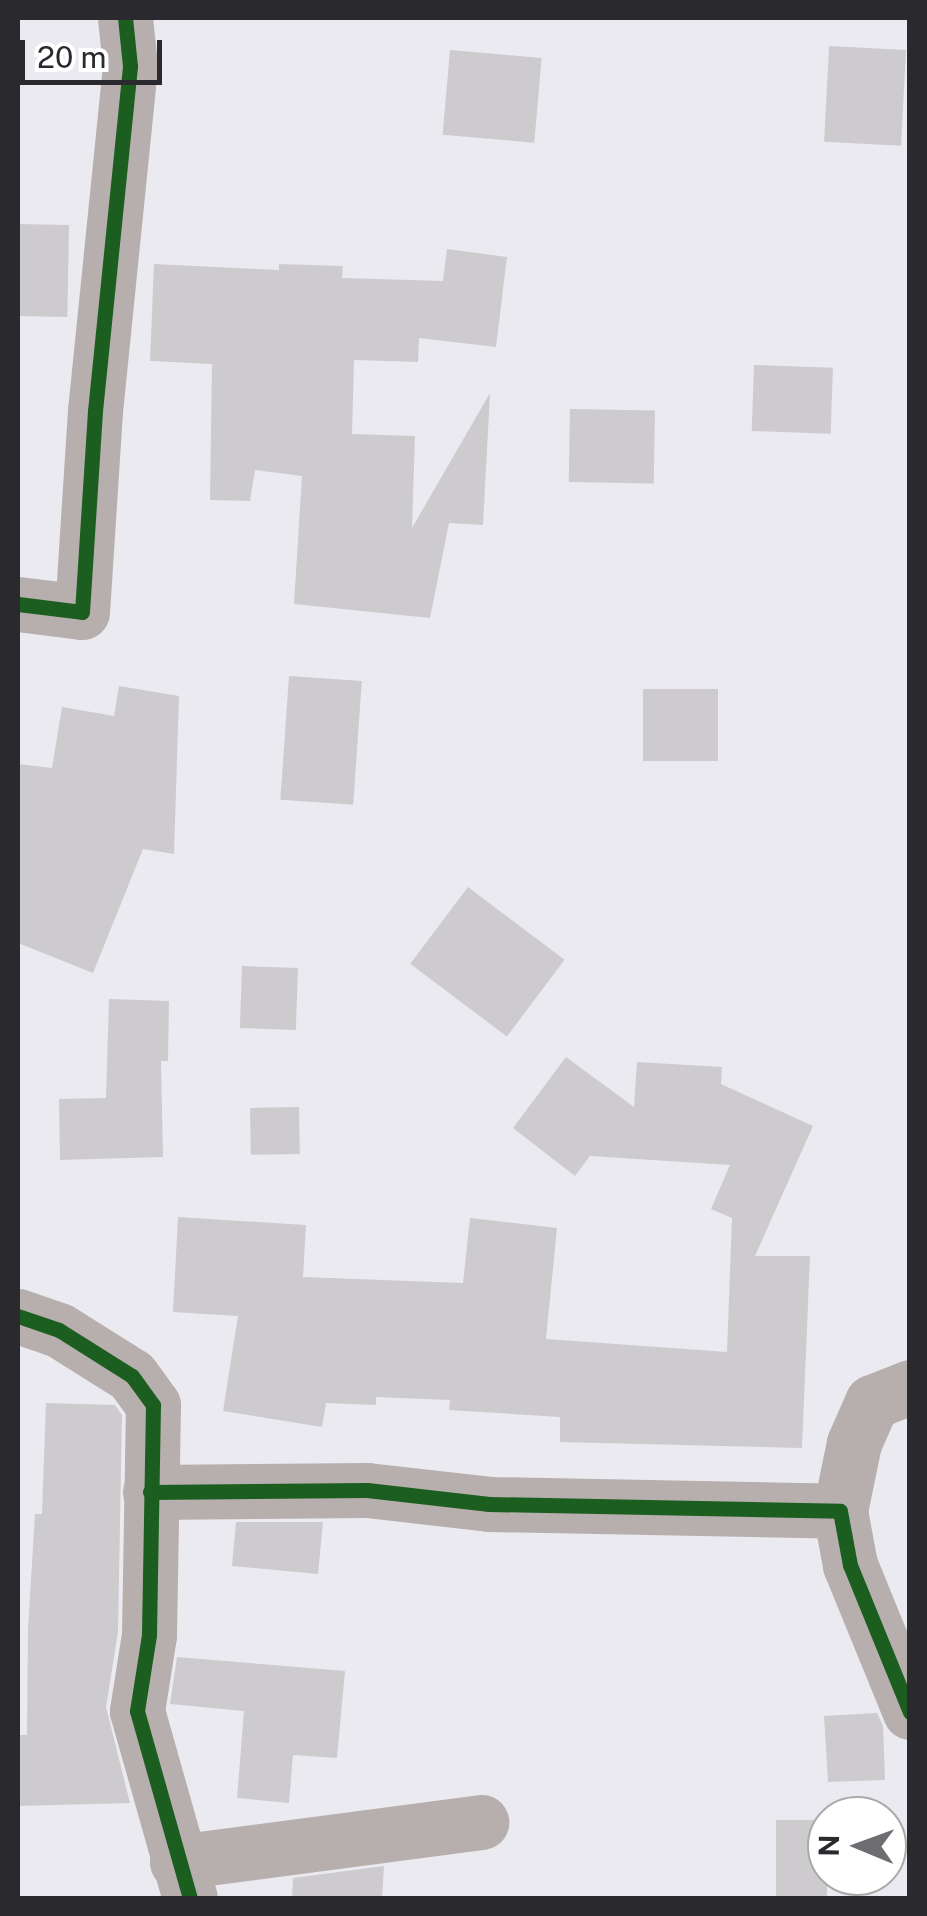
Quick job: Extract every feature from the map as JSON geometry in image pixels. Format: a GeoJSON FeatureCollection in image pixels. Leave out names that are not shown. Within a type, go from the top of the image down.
{"type":"FeatureCollection","features":[{"type":"Feature","properties":{"kind":"street"},"geometry":{"type":"LineString","coordinates":[[18,604],[82,612],[96,410],[130,66],[125,18]]}},
{"type":"Feature","properties":{"kind":"street"},"geometry":{"type":"LineString","coordinates":[[18,1316],[59,1330],[132,1376],[153,1405],[149,1635],[137,1711],[183,1880],[481,1822]]}},
{"type":"Feature","properties":{"kind":"street"},"geometry":{"type":"LineString","coordinates":[[910,1387],[872,1402],[854,1443],[840,1510],[850,1565],[910,1712]]}},
{"type":"Feature","properties":{"kind":"street"},"geometry":{"type":"LineString","coordinates":[[150,1492],[366,1490],[489,1504],[840,1510]]}},
{"type":"Feature","properties":{"kind":"building"},"geometry":{"type":"Polygon","coordinates":[[[829,46],[906,50],[901,146],[824,142],[829,46]]]}},
{"type":"Feature","properties":{"kind":"building"},"geometry":{"type":"Polygon","coordinates":[[[450,50],[542,58],[534,143],[443,135],[450,50]]]}},
{"type":"Feature","properties":{"kind":"building"},"geometry":{"type":"Polygon","coordinates":[[[18,224],[69,225],[67,317],[18,316],[18,224]]]}},
{"type":"Feature","properties":{"kind":"building"},"geometry":{"type":"Polygon","coordinates":[[[447,249],[507,257],[496,347],[419,338],[418,362],[354,360],[352,434],[415,436],[412,528],[490,393],[483,525],[449,523],[430,618],[294,604],[302,476],[255,470],[250,501],[210,500],[212,364],[150,361],[154,264],[279,270],[279,264],[343,266],[342,278],[443,281],[447,249]]]}},
{"type":"Feature","properties":{"kind":"building"},"geometry":{"type":"Polygon","coordinates":[[[754,365],[833,368],[831,434],[752,431],[754,365]]]}},
{"type":"Feature","properties":{"kind":"building"},"geometry":{"type":"Polygon","coordinates":[[[570,409],[655,410],[654,483],[569,482],[570,409]]]}},
{"type":"Feature","properties":{"kind":"building"},"geometry":{"type":"Polygon","coordinates":[[[289,676],[362,681],[353,805],[280,800],[289,676]]]}},
{"type":"Feature","properties":{"kind":"building"},"geometry":{"type":"Polygon","coordinates":[[[119,686],[179,696],[174,854],[143,849],[93,973],[18,943],[18,764],[52,768],[62,707],[114,716],[119,686]]]}},
{"type":"Feature","properties":{"kind":"building"},"geometry":{"type":"Polygon","coordinates":[[[643,689],[718,689],[718,761],[643,761],[643,689]]]}},
{"type":"Feature","properties":{"kind":"building"},"geometry":{"type":"Polygon","coordinates":[[[468,887],[565,960],[507,1036],[410,964],[468,887]]]}},
{"type":"Feature","properties":{"kind":"building"},"geometry":{"type":"Polygon","coordinates":[[[242,966],[298,968],[296,1030],[240,1028],[242,966]]]}},
{"type":"Feature","properties":{"kind":"building"},"geometry":{"type":"Polygon","coordinates":[[[109,999],[169,1001],[168,1061],[161,1061],[163,1157],[60,1160],[59,1099],[106,1098],[109,999]]]}},
{"type":"Feature","properties":{"kind":"building"},"geometry":{"type":"Polygon","coordinates":[[[566,1057],[634,1107],[637,1062],[722,1067],[721,1084],[813,1126],[755,1256],[810,1256],[802,1448],[560,1442],[560,1417],[449,1410],[450,1400],[376,1397],[376,1405],[326,1403],[322,1427],[223,1411],[238,1316],[173,1312],[178,1217],[306,1225],[303,1277],[463,1283],[470,1218],[557,1228],[546,1339],[727,1352],[732,1218],[711,1209],[730,1165],[590,1156],[575,1176],[513,1128],[566,1057]]]}},
{"type":"Feature","properties":{"kind":"building"},"geometry":{"type":"Polygon","coordinates":[[[299,1107],[300,1154],[251,1155],[250,1108],[299,1107]]]}},
{"type":"Feature","properties":{"kind":"building"},"geometry":{"type":"Polygon","coordinates":[[[46,1403],[115,1405],[122,1415],[118,1632],[106,1707],[130,1803],[18,1806],[18,1735],[27,1735],[28,1629],[35,1514],[42,1514],[46,1403]]]}},
{"type":"Feature","properties":{"kind":"building"},"geometry":{"type":"Polygon","coordinates":[[[236,1522],[323,1522],[318,1574],[232,1566],[236,1522]]]}},
{"type":"Feature","properties":{"kind":"building"},"geometry":{"type":"Polygon","coordinates":[[[177,1657],[345,1671],[337,1758],[293,1755],[289,1803],[237,1798],[244,1711],[170,1704],[177,1657]]]}},
{"type":"Feature","properties":{"kind":"building"},"geometry":{"type":"Polygon","coordinates":[[[877,1713],[883,1726],[885,1780],[828,1782],[824,1716],[877,1713]]]}},
{"type":"Feature","properties":{"kind":"building"},"geometry":{"type":"Polygon","coordinates":[[[776,1820],[807,1820],[807,1896],[827,1898],[776,1898],[776,1820]]]}},
{"type":"Feature","properties":{"kind":"building"},"geometry":{"type":"Polygon","coordinates":[[[384,1866],[382,1898],[292,1898],[293,1878],[384,1866]]]}},
{"type":"Feature","properties":{"kind":"cycle path"},"geometry":{"type":"LineString","coordinates":[[18,604],[82,612],[95,411],[130,66],[125,18]]}},
{"type":"Feature","properties":{"kind":"cycle path"},"geometry":{"type":"LineString","coordinates":[[18,1316],[59,1330],[132,1376],[153,1405],[149,1635],[137,1711],[190,1898]]}},
{"type":"Feature","properties":{"kind":"cycle path"},"geometry":{"type":"LineString","coordinates":[[150,1492],[367,1490],[489,1504],[840,1511],[850,1565],[910,1712]]}}]}
